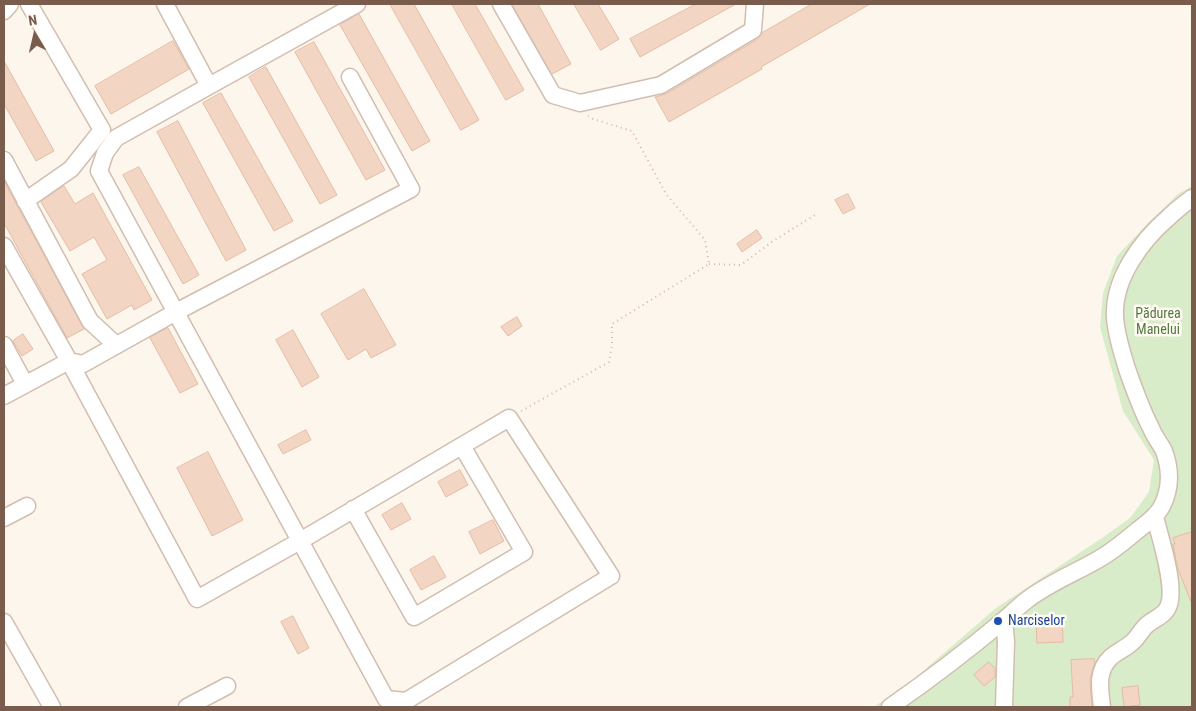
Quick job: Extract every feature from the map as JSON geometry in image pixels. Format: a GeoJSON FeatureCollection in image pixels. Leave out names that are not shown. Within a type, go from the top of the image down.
{"type":"FeatureCollection","features":[{"type":"Feature","properties":{"kind":"street"},"geometry":{"type":"LineString","coordinates":[[4,11],[10,4]]}},
{"type":"Feature","properties":{"kind":"street"},"geometry":{"type":"LineString","coordinates":[[25,201],[71,170],[102,130],[29,4]]}},
{"type":"Feature","properties":{"kind":"street"},"geometry":{"type":"LineString","coordinates":[[165,4],[209,86]]}},
{"type":"Feature","properties":{"kind":"street"},"geometry":{"type":"LineString","coordinates":[[4,246],[197,599],[300,541],[508,418],[610,576],[406,701],[386,699],[300,541],[176,312],[99,171],[105,153],[116,138],[357,4]]}},
{"type":"Feature","properties":{"kind":"street"},"geometry":{"type":"LineString","coordinates":[[501,4],[553,95],[580,103],[661,85],[753,30],[755,4]]}},
{"type":"Feature","properties":{"kind":"street"},"geometry":{"type":"LineString","coordinates":[[4,396],[68,361],[83,364],[176,312],[411,189],[350,77]]}},
{"type":"Feature","properties":{"kind":"street"},"geometry":{"type":"LineString","coordinates":[[4,160],[90,321],[116,345]]}},
{"type":"Feature","properties":{"kind":"street"},"geometry":{"type":"LineString","coordinates":[[890,707],[933,676],[1004,620],[1026,600],[1113,550],[1155,517],[1162,507],[1170,482],[1169,468],[1163,450],[1141,408],[1122,354],[1116,332],[1115,315],[1119,286],[1143,244],[1168,217],[1192,198]]}},
{"type":"Feature","properties":{"kind":"street"},"geometry":{"type":"LineString","coordinates":[[4,345],[26,384]]}},
{"type":"Feature","properties":{"kind":"street"},"geometry":{"type":"LineString","coordinates":[[353,509],[414,617],[524,552],[462,446]]}},
{"type":"Feature","properties":{"kind":"street"},"geometry":{"type":"LineString","coordinates":[[4,518],[27,506]]}},
{"type":"Feature","properties":{"kind":"street"},"geometry":{"type":"LineString","coordinates":[[1102,707],[1100,674],[1105,665],[1112,657],[1132,643],[1146,626],[1168,608],[1170,586],[1155,517]]}},
{"type":"Feature","properties":{"kind":"street"},"geometry":{"type":"LineString","coordinates":[[1004,620],[1006,641],[1004,707]]}},
{"type":"Feature","properties":{"kind":"street"},"geometry":{"type":"LineString","coordinates":[[4,622],[52,707]]}},
{"type":"Feature","properties":{"kind":"street"},"geometry":{"type":"LineString","coordinates":[[187,707],[227,686]]}},
{"type":"Feature","properties":{"kind":"path"},"geometry":{"type":"LineString","coordinates":[[585,114],[593,119],[632,131],[666,194],[705,240],[709,264]]}},
{"type":"Feature","properties":{"kind":"path"},"geometry":{"type":"LineString","coordinates":[[508,418],[609,362],[612,345],[612,324],[709,264],[741,265],[773,241],[815,215]]}},
{"type":"Feature","properties":{"kind":"green space","name":"Pădurea Manelui"},"geometry":{"type":"Polygon","coordinates":[[[1192,186],[1192,707],[874,707],[915,678],[996,608],[1130,518],[1149,492],[1154,460],[1123,411],[1100,327],[1103,293],[1117,256],[1178,194],[1192,186]]]}},
{"type":"Feature","properties":{"kind":"building"},"geometry":{"type":"Polygon","coordinates":[[[390,4],[414,4],[479,120],[461,130],[390,4]]]}},
{"type":"Feature","properties":{"kind":"building"},"geometry":{"type":"Polygon","coordinates":[[[452,4],[475,4],[524,90],[506,100],[452,4]]]}},
{"type":"Feature","properties":{"kind":"building"},"geometry":{"type":"Polygon","coordinates":[[[512,4],[538,4],[571,64],[552,74],[512,4]]]}},
{"type":"Feature","properties":{"kind":"building"},"geometry":{"type":"Polygon","coordinates":[[[574,4],[598,4],[619,39],[601,50],[574,4]]]}},
{"type":"Feature","properties":{"kind":"building"},"geometry":{"type":"Polygon","coordinates":[[[696,4],[736,4],[640,57],[630,39],[696,4]]]}},
{"type":"Feature","properties":{"kind":"building"},"geometry":{"type":"Polygon","coordinates":[[[812,4],[870,4],[669,122],[655,97],[666,94],[758,39],[762,33],[812,4]]]}},
{"type":"Feature","properties":{"kind":"building"},"geometry":{"type":"Polygon","coordinates":[[[359,14],[430,141],[412,151],[340,25],[359,14]]]}},
{"type":"Feature","properties":{"kind":"building"},"geometry":{"type":"Polygon","coordinates":[[[173,41],[189,69],[111,114],[95,86],[173,41]]]}},
{"type":"Feature","properties":{"kind":"building"},"geometry":{"type":"Polygon","coordinates":[[[314,42],[385,170],[366,180],[295,52],[314,42]]]}},
{"type":"Feature","properties":{"kind":"building"},"geometry":{"type":"Polygon","coordinates":[[[4,61],[54,151],[36,161],[4,104],[4,61]]]}},
{"type":"Feature","properties":{"kind":"building"},"geometry":{"type":"Polygon","coordinates":[[[266,67],[337,195],[320,204],[249,77],[266,67]]]}},
{"type":"Feature","properties":{"kind":"building"},"geometry":{"type":"Polygon","coordinates":[[[221,93],[293,221],[274,231],[203,103],[221,93]]]}},
{"type":"Feature","properties":{"kind":"building"},"geometry":{"type":"Polygon","coordinates":[[[178,121],[246,250],[226,261],[157,132],[178,121]]]}},
{"type":"Feature","properties":{"kind":"building"},"geometry":{"type":"Polygon","coordinates":[[[139,167],[199,275],[183,284],[123,175],[139,167]]]}},
{"type":"Feature","properties":{"kind":"building"},"geometry":{"type":"Polygon","coordinates":[[[4,181],[84,329],[67,338],[4,223],[4,181]]]}},
{"type":"Feature","properties":{"kind":"building"},"geometry":{"type":"Polygon","coordinates":[[[64,186],[75,204],[93,193],[152,300],[134,310],[132,305],[107,319],[82,274],[107,260],[94,237],[70,251],[41,202],[64,186]]]}},
{"type":"Feature","properties":{"kind":"building"},"geometry":{"type":"Polygon","coordinates":[[[848,194],[855,208],[843,214],[835,200],[848,194]]]}},
{"type":"Feature","properties":{"kind":"building"},"geometry":{"type":"Polygon","coordinates":[[[757,230],[762,238],[742,252],[737,244],[757,230]]]}},
{"type":"Feature","properties":{"kind":"building"},"geometry":{"type":"Polygon","coordinates":[[[364,289],[396,345],[371,358],[366,349],[348,360],[321,314],[364,289]]]}},
{"type":"Feature","properties":{"kind":"building"},"geometry":{"type":"Polygon","coordinates":[[[517,317],[522,326],[508,336],[501,327],[517,317]]]}},
{"type":"Feature","properties":{"kind":"building"},"geometry":{"type":"Polygon","coordinates":[[[168,328],[198,384],[180,393],[150,338],[168,328]]]}},
{"type":"Feature","properties":{"kind":"building"},"geometry":{"type":"Polygon","coordinates":[[[293,330],[319,377],[302,387],[276,340],[293,330]]]}},
{"type":"Feature","properties":{"kind":"building"},"geometry":{"type":"Polygon","coordinates":[[[23,334],[33,349],[22,356],[13,341],[23,334]]]}},
{"type":"Feature","properties":{"kind":"building"},"geometry":{"type":"Polygon","coordinates":[[[306,430],[311,440],[283,454],[278,445],[306,430]]]}},
{"type":"Feature","properties":{"kind":"building"},"geometry":{"type":"Polygon","coordinates":[[[208,452],[243,520],[212,536],[177,468],[208,452]]]}},
{"type":"Feature","properties":{"kind":"building"},"geometry":{"type":"Polygon","coordinates":[[[460,470],[468,485],[446,497],[438,482],[460,470]]]}},
{"type":"Feature","properties":{"kind":"building"},"geometry":{"type":"Polygon","coordinates":[[[402,503],[411,519],[391,530],[382,515],[402,503]]]}},
{"type":"Feature","properties":{"kind":"building"},"geometry":{"type":"Polygon","coordinates":[[[493,520],[504,541],[480,554],[469,532],[493,520]]]}},
{"type":"Feature","properties":{"kind":"building"},"geometry":{"type":"Polygon","coordinates":[[[1192,532],[1191,602],[1177,566],[1173,538],[1192,532]]]}},
{"type":"Feature","properties":{"kind":"building"},"geometry":{"type":"Polygon","coordinates":[[[434,556],[446,577],[421,590],[410,570],[434,556]]]}},
{"type":"Feature","properties":{"kind":"building"},"geometry":{"type":"Polygon","coordinates":[[[293,616],[309,648],[298,654],[281,622],[293,616]]]}},
{"type":"Feature","properties":{"kind":"building"},"geometry":{"type":"Polygon","coordinates":[[[1062,618],[1063,642],[1037,643],[1036,620],[1062,618]]]}},
{"type":"Feature","properties":{"kind":"building"},"geometry":{"type":"Polygon","coordinates":[[[1094,659],[1095,663],[1090,680],[1092,707],[1070,707],[1070,697],[1073,697],[1071,660],[1094,659]]]}},
{"type":"Feature","properties":{"kind":"building"},"geometry":{"type":"Polygon","coordinates":[[[989,662],[995,668],[995,677],[984,686],[974,675],[989,662]]]}},
{"type":"Feature","properties":{"kind":"building"},"geometry":{"type":"Polygon","coordinates":[[[1138,686],[1140,705],[1124,707],[1122,688],[1138,686]]]}},
{"type":"Feature","properties":{"kind":"place","name":"Narciselor"},"geometry":{"type":"Point","coordinates":[998,621]}}]}
